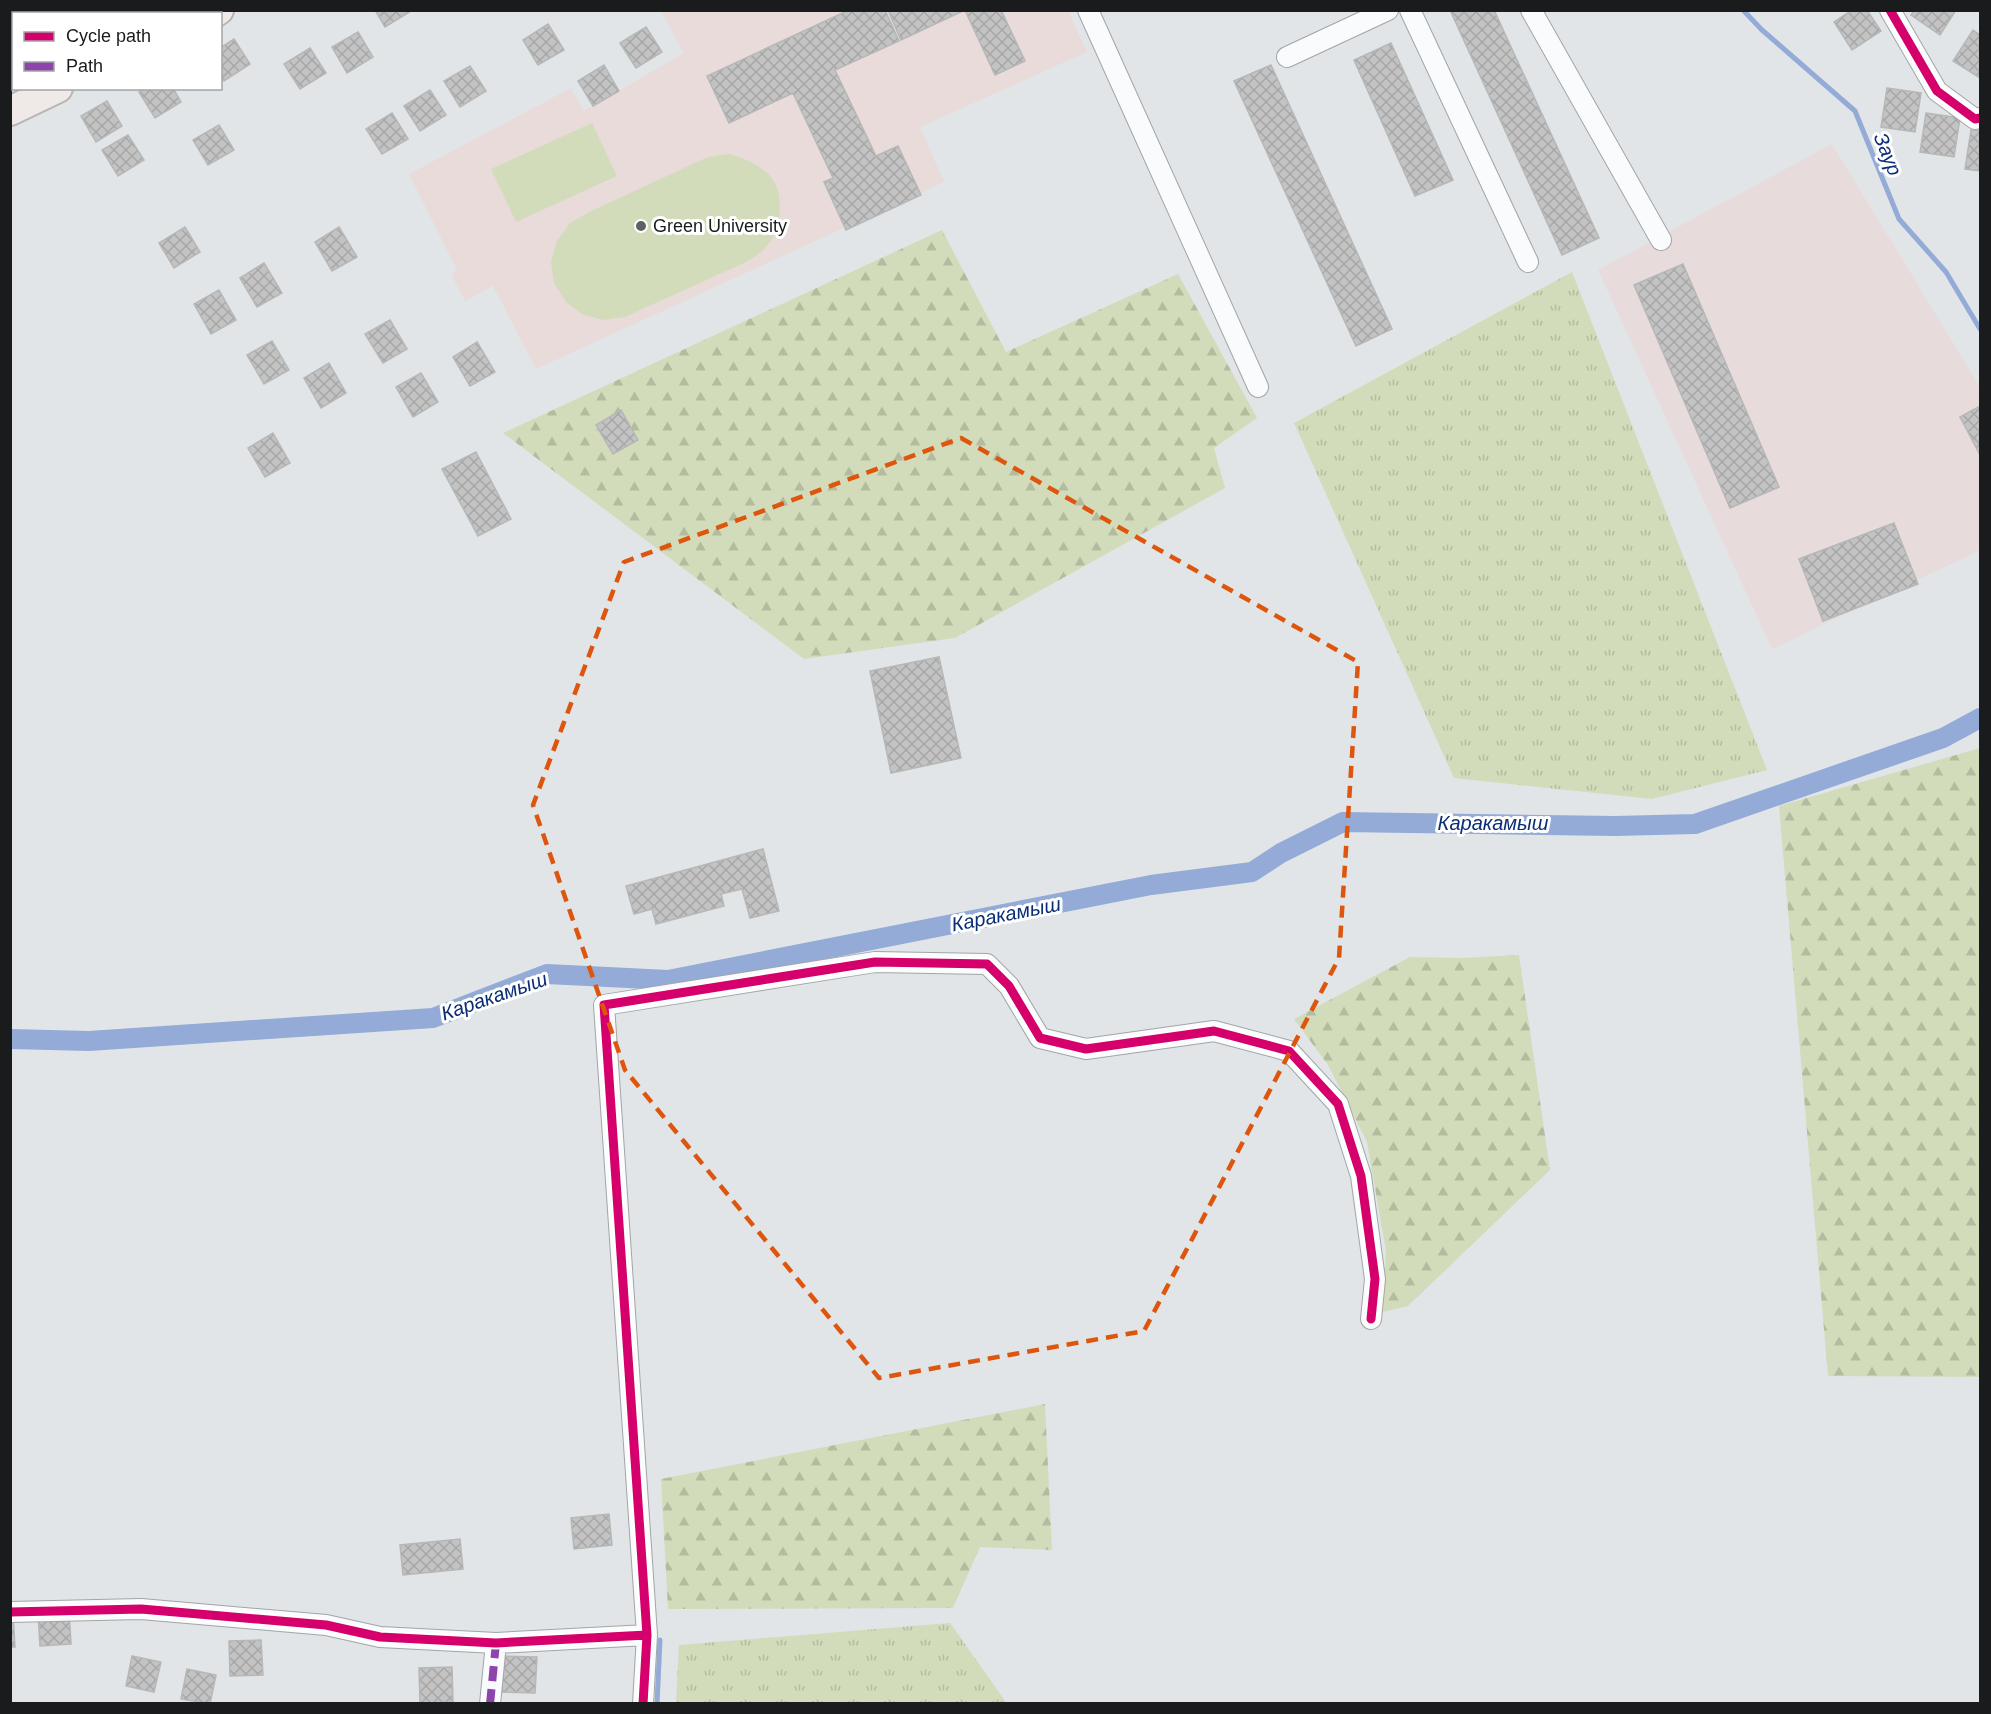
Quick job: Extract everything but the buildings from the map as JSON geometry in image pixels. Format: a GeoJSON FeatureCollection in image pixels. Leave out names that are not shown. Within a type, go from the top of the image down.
{"type":"FeatureCollection","features":[{"type":"Feature","properties":{"kind":"highway"},"geometry":{"type":"LineString","coordinates":[[10,111],[54,90]]}},
{"type":"Feature","properties":{"kind":"street"},"geometry":{"type":"LineString","coordinates":[[1088,10],[1258,387]]}},
{"type":"Feature","properties":{"kind":"street"},"geometry":{"type":"LineString","coordinates":[[1287,57],[1388,10]]}},
{"type":"Feature","properties":{"kind":"street"},"geometry":{"type":"LineString","coordinates":[[1410,10],[1528,262]]}},
{"type":"Feature","properties":{"kind":"street"},"geometry":{"type":"LineString","coordinates":[[1531,10],[1661,240]]}},
{"type":"Feature","properties":{"kind":"street"},"geometry":{"type":"LineString","coordinates":[[1890,10],[1937,91],[1975,119],[1980,118]]}},
{"type":"Feature","properties":{"kind":"street"},"geometry":{"type":"LineString","coordinates":[[643,1704],[647,1635],[604,1005],[875,962],[987,964],[1009,986],[1040,1038],[1086,1049],[1214,1031],[1289,1051],[1338,1104],[1361,1176],[1375,1278],[1371,1319]]}},
{"type":"Feature","properties":{"kind":"street"},"geometry":{"type":"LineString","coordinates":[[10,1612],[141,1608],[326,1625],[380,1637],[496,1643],[647,1635]]}},
{"type":"Feature","properties":{"kind":"street"},"geometry":{"type":"LineString","coordinates":[[490,1704],[496,1643]]}},
{"type":"Feature","properties":{"kind":"highlighted area"},"geometry":{"type":"Polygon","coordinates":[[[961,438],[1358,662],[1339,958],[1144,1331],[879,1378],[625,1070],[533,805],[624,562],[961,438]]]}},
{"type":"Feature","properties":{"kind":"shaded area","name":"Green University"},"geometry":{"type":"Polygon","coordinates":[[[661,11],[1068,11],[1087,52],[920,127],[944,182],[536,369],[493,286],[465,301],[451,274],[457,270],[409,174],[571,88],[584,111],[684,53],[661,11]]]}},
{"type":"Feature","properties":{"kind":"shaded area"},"geometry":{"type":"Polygon","coordinates":[[[1832,144],[1980,387],[1980,550],[1772,649],[1598,270],[1832,144]]]}},
{"type":"Feature","properties":{"kind":"green space"},"geometry":{"type":"Polygon","coordinates":[[[592,123],[617,176],[516,222],[491,169],[592,123]]]}},
{"type":"Feature","properties":{"kind":"green space"},"geometry":{"type":"Polygon","coordinates":[[[729,154],[761,168],[777,187],[780,203],[778,225],[772,239],[762,251],[739,266],[625,317],[603,320],[582,314],[566,302],[554,283],[551,262],[557,241],[570,223],[708,157],[729,154]]]}},
{"type":"Feature","properties":{"kind":"green space"},"geometry":{"type":"Polygon","coordinates":[[[942,230],[1006,352],[1178,274],[1257,418],[1214,448],[1225,488],[955,638],[804,659],[503,433],[942,230]]]}},
{"type":"Feature","properties":{"kind":"green space"},"geometry":{"type":"Polygon","coordinates":[[[1572,272],[1767,770],[1652,799],[1454,778],[1294,423],[1572,272]]]}},
{"type":"Feature","properties":{"kind":"green space"},"geometry":{"type":"Polygon","coordinates":[[[1980,748],[1980,1377],[1828,1376],[1779,806],[1980,748]]]}},
{"type":"Feature","properties":{"kind":"green space"},"geometry":{"type":"Polygon","coordinates":[[[1519,955],[1550,1170],[1408,1306],[1383,1312],[1386,1251],[1367,1142],[1328,1065],[1294,1019],[1410,957],[1462,958],[1519,955]]]}},
{"type":"Feature","properties":{"kind":"green space"},"geometry":{"type":"Polygon","coordinates":[[[1045,1404],[1052,1550],[980,1547],[953,1608],[668,1609],[661,1479],[1045,1404]]]}},
{"type":"Feature","properties":{"kind":"green space"},"geometry":{"type":"Polygon","coordinates":[[[950,1623],[1006,1702],[676,1703],[679,1645],[950,1623]]]}},
{"type":"Feature","properties":{"kind":"waterway","name":"Заур"},"geometry":{"type":"LineString","coordinates":[[1743,10],[1762,30],[1855,111],[1899,219],[1946,272],[1980,329]]}},
{"type":"Feature","properties":{"kind":"waterway","name":"Каракамыш"},"geometry":{"type":"LineString","coordinates":[[10,1039],[89,1041],[433,1018],[547,974],[668,980],[1151,885],[1252,872],[1281,853],[1343,822],[1615,826],[1695,824],[1943,738],[1980,718]]}},
{"type":"Feature","properties":{"kind":"waterway"},"geometry":{"type":"LineString","coordinates":[[657,1704],[660,1640]]}},
{"type":"Feature","properties":{"kind":"marked path"},"geometry":{"type":"LineString","coordinates":[[490,1704],[496,1643]]}},
{"type":"Feature","properties":{"kind":"cycle path"},"geometry":{"type":"LineString","coordinates":[[1890,10],[1937,91],[1975,119],[1980,118]]}},
{"type":"Feature","properties":{"kind":"cycle path"},"geometry":{"type":"LineString","coordinates":[[643,1704],[647,1635],[604,1005],[875,962],[987,964],[1009,986],[1040,1038],[1086,1049],[1214,1031],[1289,1051],[1338,1104],[1361,1176],[1375,1279],[1371,1319]]}},
{"type":"Feature","properties":{"kind":"cycle path"},"geometry":{"type":"LineString","coordinates":[[10,1612],[141,1609],[326,1625],[380,1637],[496,1643],[647,1635]]}},
{"type":"Feature","properties":{"kind":"place","name":"Green University"},"geometry":{"type":"Point","coordinates":[641,226]}}]}
